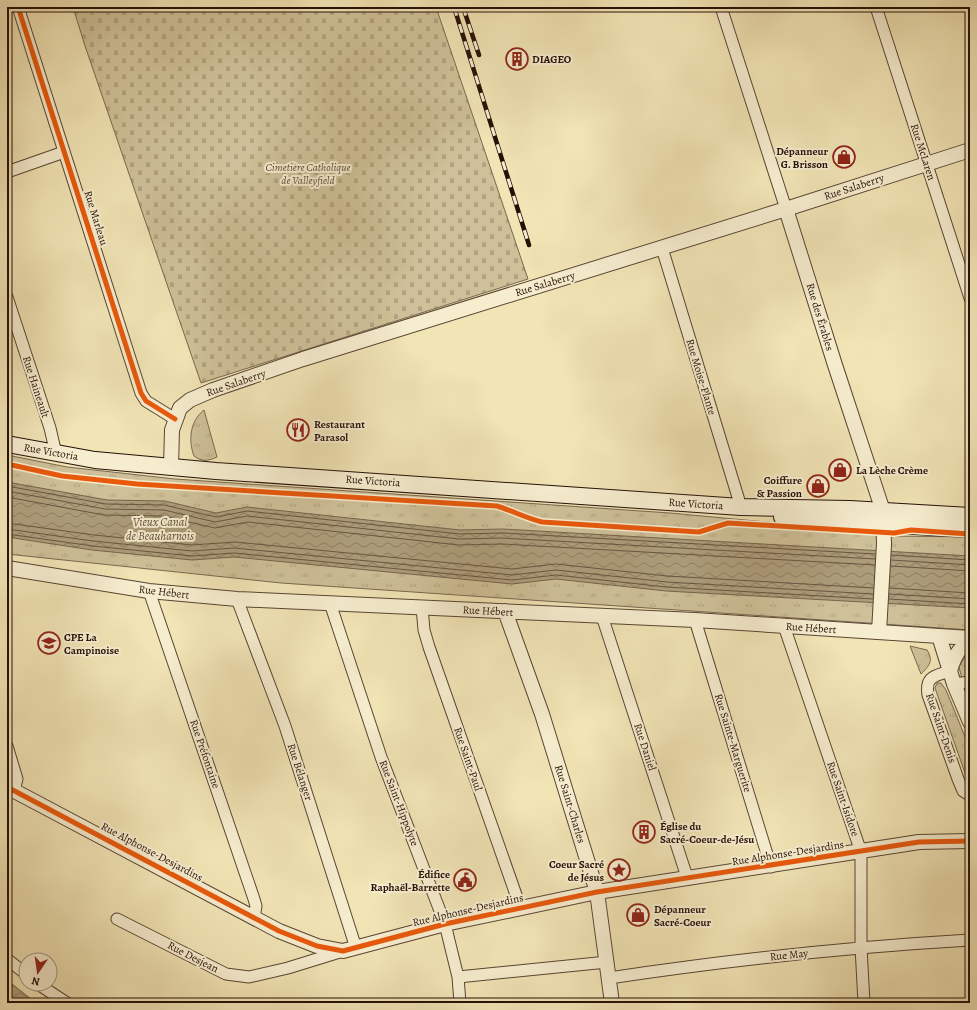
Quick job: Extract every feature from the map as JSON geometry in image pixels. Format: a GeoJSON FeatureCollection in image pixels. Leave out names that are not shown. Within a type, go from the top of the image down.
{"type":"FeatureCollection","features":[{"type":"Feature","properties":{"kind":"main road","name":"Rue Victoria"},"geometry":{"type":"LineString","coordinates":[[7,444],[95,460],[171,467],[883,517],[970,529]]}},
{"type":"Feature","properties":{"kind":"main road","name":"Rue Victoria"},"geometry":{"type":"LineString","coordinates":[[883,517],[970,516]]}},
{"type":"Feature","properties":{"kind":"street","name":"Rue Marleau"},"geometry":{"type":"LineString","coordinates":[[18,7],[141,393],[146,401],[175,419]]}},
{"type":"Feature","properties":{"kind":"street","name":"Rue des Érables"},"geometry":{"type":"LineString","coordinates":[[721,7],[883,517],[884,544],[879,632]]}},
{"type":"Feature","properties":{"kind":"street","name":"Rue McLaren"},"geometry":{"type":"LineString","coordinates":[[876,7],[926,164],[965,267],[970,298]]}},
{"type":"Feature","properties":{"kind":"street","name":"Rue Salaberry"},"geometry":{"type":"LineString","coordinates":[[171,467],[172,430],[180,408],[190,400],[213,390],[311,357],[970,150]]}},
{"type":"Feature","properties":{"kind":"street"},"geometry":{"type":"LineString","coordinates":[[7,172],[64,152]]}},
{"type":"Feature","properties":{"kind":"street","name":"Rue Moise-Plante"},"geometry":{"type":"LineString","coordinates":[[662,248],[741,507]]}},
{"type":"Feature","properties":{"kind":"street","name":"Rue Haineault"},"geometry":{"type":"LineString","coordinates":[[7,298],[50,428],[56,454]]}},
{"type":"Feature","properties":{"kind":"street","name":"Rue Hébert"},"geometry":{"type":"LineString","coordinates":[[7,568],[149,591],[237,599],[695,620],[970,638]]}},
{"type":"Feature","properties":{"kind":"street","name":"Rue Préfontaine"},"geometry":{"type":"LineString","coordinates":[[149,591],[254,899],[256,906],[254,918]]}},
{"type":"Feature","properties":{"kind":"street","name":"Rue Bélanger"},"geometry":{"type":"LineString","coordinates":[[237,599],[285,726],[350,949]]}},
{"type":"Feature","properties":{"kind":"street","name":"Rue Saint-Hippolyte"},"geometry":{"type":"LineString","coordinates":[[330,603],[381,757],[445,924],[458,977],[460,1003]]}},
{"type":"Feature","properties":{"kind":"street","name":"Rue Saint-Paul"},"geometry":{"type":"LineString","coordinates":[[422,608],[424,630],[428,647],[521,909]]}},
{"type":"Feature","properties":{"kind":"street","name":"Rue Saint-Charles"},"geometry":{"type":"LineString","coordinates":[[505,611],[542,714],[598,892],[612,1003]]}},
{"type":"Feature","properties":{"kind":"street","name":"Rue Daniel"},"geometry":{"type":"LineString","coordinates":[[602,616],[687,877]]}},
{"type":"Feature","properties":{"kind":"street","name":"Rue Sainte-Marguerite"},"geometry":{"type":"LineString","coordinates":[[695,620],[771,867]]}},
{"type":"Feature","properties":{"kind":"street","name":"Rue Saint-Isidore"},"geometry":{"type":"LineString","coordinates":[[784,626],[861,852],[861,947],[864,1003]]}},
{"type":"Feature","properties":{"kind":"street"},"geometry":{"type":"LineString","coordinates":[[939,636],[952,677],[970,722]]}},
{"type":"Feature","properties":{"kind":"street"},"geometry":{"type":"LineString","coordinates":[[952,677],[954,659],[960,648],[970,641]]}},
{"type":"Feature","properties":{"kind":"street","name":"Rue Saint-Denis"},"geometry":{"type":"LineString","coordinates":[[952,677],[934,676],[929,681],[928,691],[958,779],[963,791],[970,795]]}},
{"type":"Feature","properties":{"kind":"street"},"geometry":{"type":"LineString","coordinates":[[952,677],[970,682]]}},
{"type":"Feature","properties":{"kind":"street"},"geometry":{"type":"LineString","coordinates":[[7,746],[17,779],[10,789]]}},
{"type":"Feature","properties":{"kind":"street","name":"Rue Alphonse-Desjardins"},"geometry":{"type":"LineString","coordinates":[[10,789],[254,918],[300,940],[350,949],[445,924],[598,892],[687,877],[771,867],[919,842],[970,841]]}},
{"type":"Feature","properties":{"kind":"street","name":"Rue Desjean"},"geometry":{"type":"LineString","coordinates":[[117,919],[226,974],[249,977],[288,968],[350,949]]}},
{"type":"Feature","properties":{"kind":"street","name":"Rue May"},"geometry":{"type":"LineString","coordinates":[[609,978],[861,947],[970,940]]}},
{"type":"Feature","properties":{"kind":"street"},"geometry":{"type":"LineString","coordinates":[[7,959],[18,968]]}},
{"type":"Feature","properties":{"kind":"street"},"geometry":{"type":"LineString","coordinates":[[458,977],[607,962]]}},
{"type":"Feature","properties":{"kind":"street"},"geometry":{"type":"LineString","coordinates":[[50,992],[67,1003]]}},
{"type":"Feature","properties":{"kind":"green space","name":"Cimetière Catholique de Valleyfield"},"geometry":{"type":"Polygon","coordinates":[[[73,7],[436,7],[528,279],[201,383],[85,46],[73,7]]]}},
{"type":"Feature","properties":{"kind":"green space"},"geometry":{"type":"Polygon","coordinates":[[[204,410],[217,457],[205,460],[194,456],[191,444],[193,425],[199,414],[204,410]]]}},
{"type":"Feature","properties":{"kind":"green space"},"geometry":{"type":"Polygon","coordinates":[[[7,455],[67,467],[175,479],[670,513],[863,531],[894,536],[970,537],[970,630],[281,583],[7,554],[7,455]]]}},
{"type":"Feature","properties":{"kind":"green space"},"geometry":{"type":"Polygon","coordinates":[[[910,646],[927,650],[929,654],[930,663],[921,674],[910,646]]]}},
{"type":"Feature","properties":{"kind":"green space"},"geometry":{"type":"Polygon","coordinates":[[[970,651],[970,680],[962,679],[959,667],[970,651]]]}},
{"type":"Feature","properties":{"kind":"green space"},"geometry":{"type":"Polygon","coordinates":[[[937,683],[941,683],[946,690],[970,749],[970,787],[935,688],[937,683]]]}},
{"type":"Feature","properties":{"kind":"water","name":"Vieux Canal de Beauharnois"},"geometry":{"type":"Polygon","coordinates":[[[7,482],[107,500],[165,501],[216,513],[247,507],[460,530],[503,529],[970,556],[970,608],[666,591],[556,579],[512,584],[234,557],[192,560],[92,550],[7,537],[7,482]]]}},
{"type":"Feature","properties":{"kind":"water"},"geometry":{"type":"Polygon","coordinates":[[[7,980],[18,989],[18,992],[22,992],[36,1003],[7,1003],[7,980]]]}},
{"type":"Feature","properties":{"kind":"railway"},"geometry":{"type":"LineString","coordinates":[[454,7],[529,245]]}},
{"type":"Feature","properties":{"kind":"railway"},"geometry":{"type":"LineString","coordinates":[[463,7],[479,55]]}},
{"type":"Feature","properties":{"kind":"cycle path"},"geometry":{"type":"LineString","coordinates":[[18,7],[141,393],[146,401],[175,419]]}},
{"type":"Feature","properties":{"kind":"cycle path"},"geometry":{"type":"LineString","coordinates":[[7,464],[62,476],[137,484],[497,506],[542,522],[699,532],[728,523],[894,533],[911,530],[970,534]]}},
{"type":"Feature","properties":{"kind":"cycle path"},"geometry":{"type":"LineString","coordinates":[[7,787],[279,931],[317,946],[343,951],[445,924],[597,892],[919,842],[970,841]]}},
{"type":"Feature","properties":{"kind":"place","name":"DIAGEO"},"geometry":{"type":"Point","coordinates":[517,59]}},
{"type":"Feature","properties":{"kind":"place","name":"Dépanneur G. Brisson"},"geometry":{"type":"Point","coordinates":[844,157]}},
{"type":"Feature","properties":{"kind":"place","name":"Restaurant Parasol"},"geometry":{"type":"Point","coordinates":[298,430]}},
{"type":"Feature","properties":{"kind":"place","name":"La Lèche Crème"},"geometry":{"type":"Point","coordinates":[840,470]}},
{"type":"Feature","properties":{"kind":"place","name":"Coiffure & Passion"},"geometry":{"type":"Point","coordinates":[818,486]}},
{"type":"Feature","properties":{"kind":"place","name":"CPE La Campinoise"},"geometry":{"type":"Point","coordinates":[49,643]}},
{"type":"Feature","properties":{"kind":"place","name":"Église du Sacré-Coeur-de-Jésu"},"geometry":{"type":"Point","coordinates":[644,832]}},
{"type":"Feature","properties":{"kind":"place","name":"Coeur Sacré de Jésus"},"geometry":{"type":"Point","coordinates":[619,870]}},
{"type":"Feature","properties":{"kind":"place","name":"Édifice Raphaël-Barrette"},"geometry":{"type":"Point","coordinates":[465,880]}},
{"type":"Feature","properties":{"kind":"place","name":"Dépanneur Sacré-Coeur"},"geometry":{"type":"Point","coordinates":[638,915]}}]}
